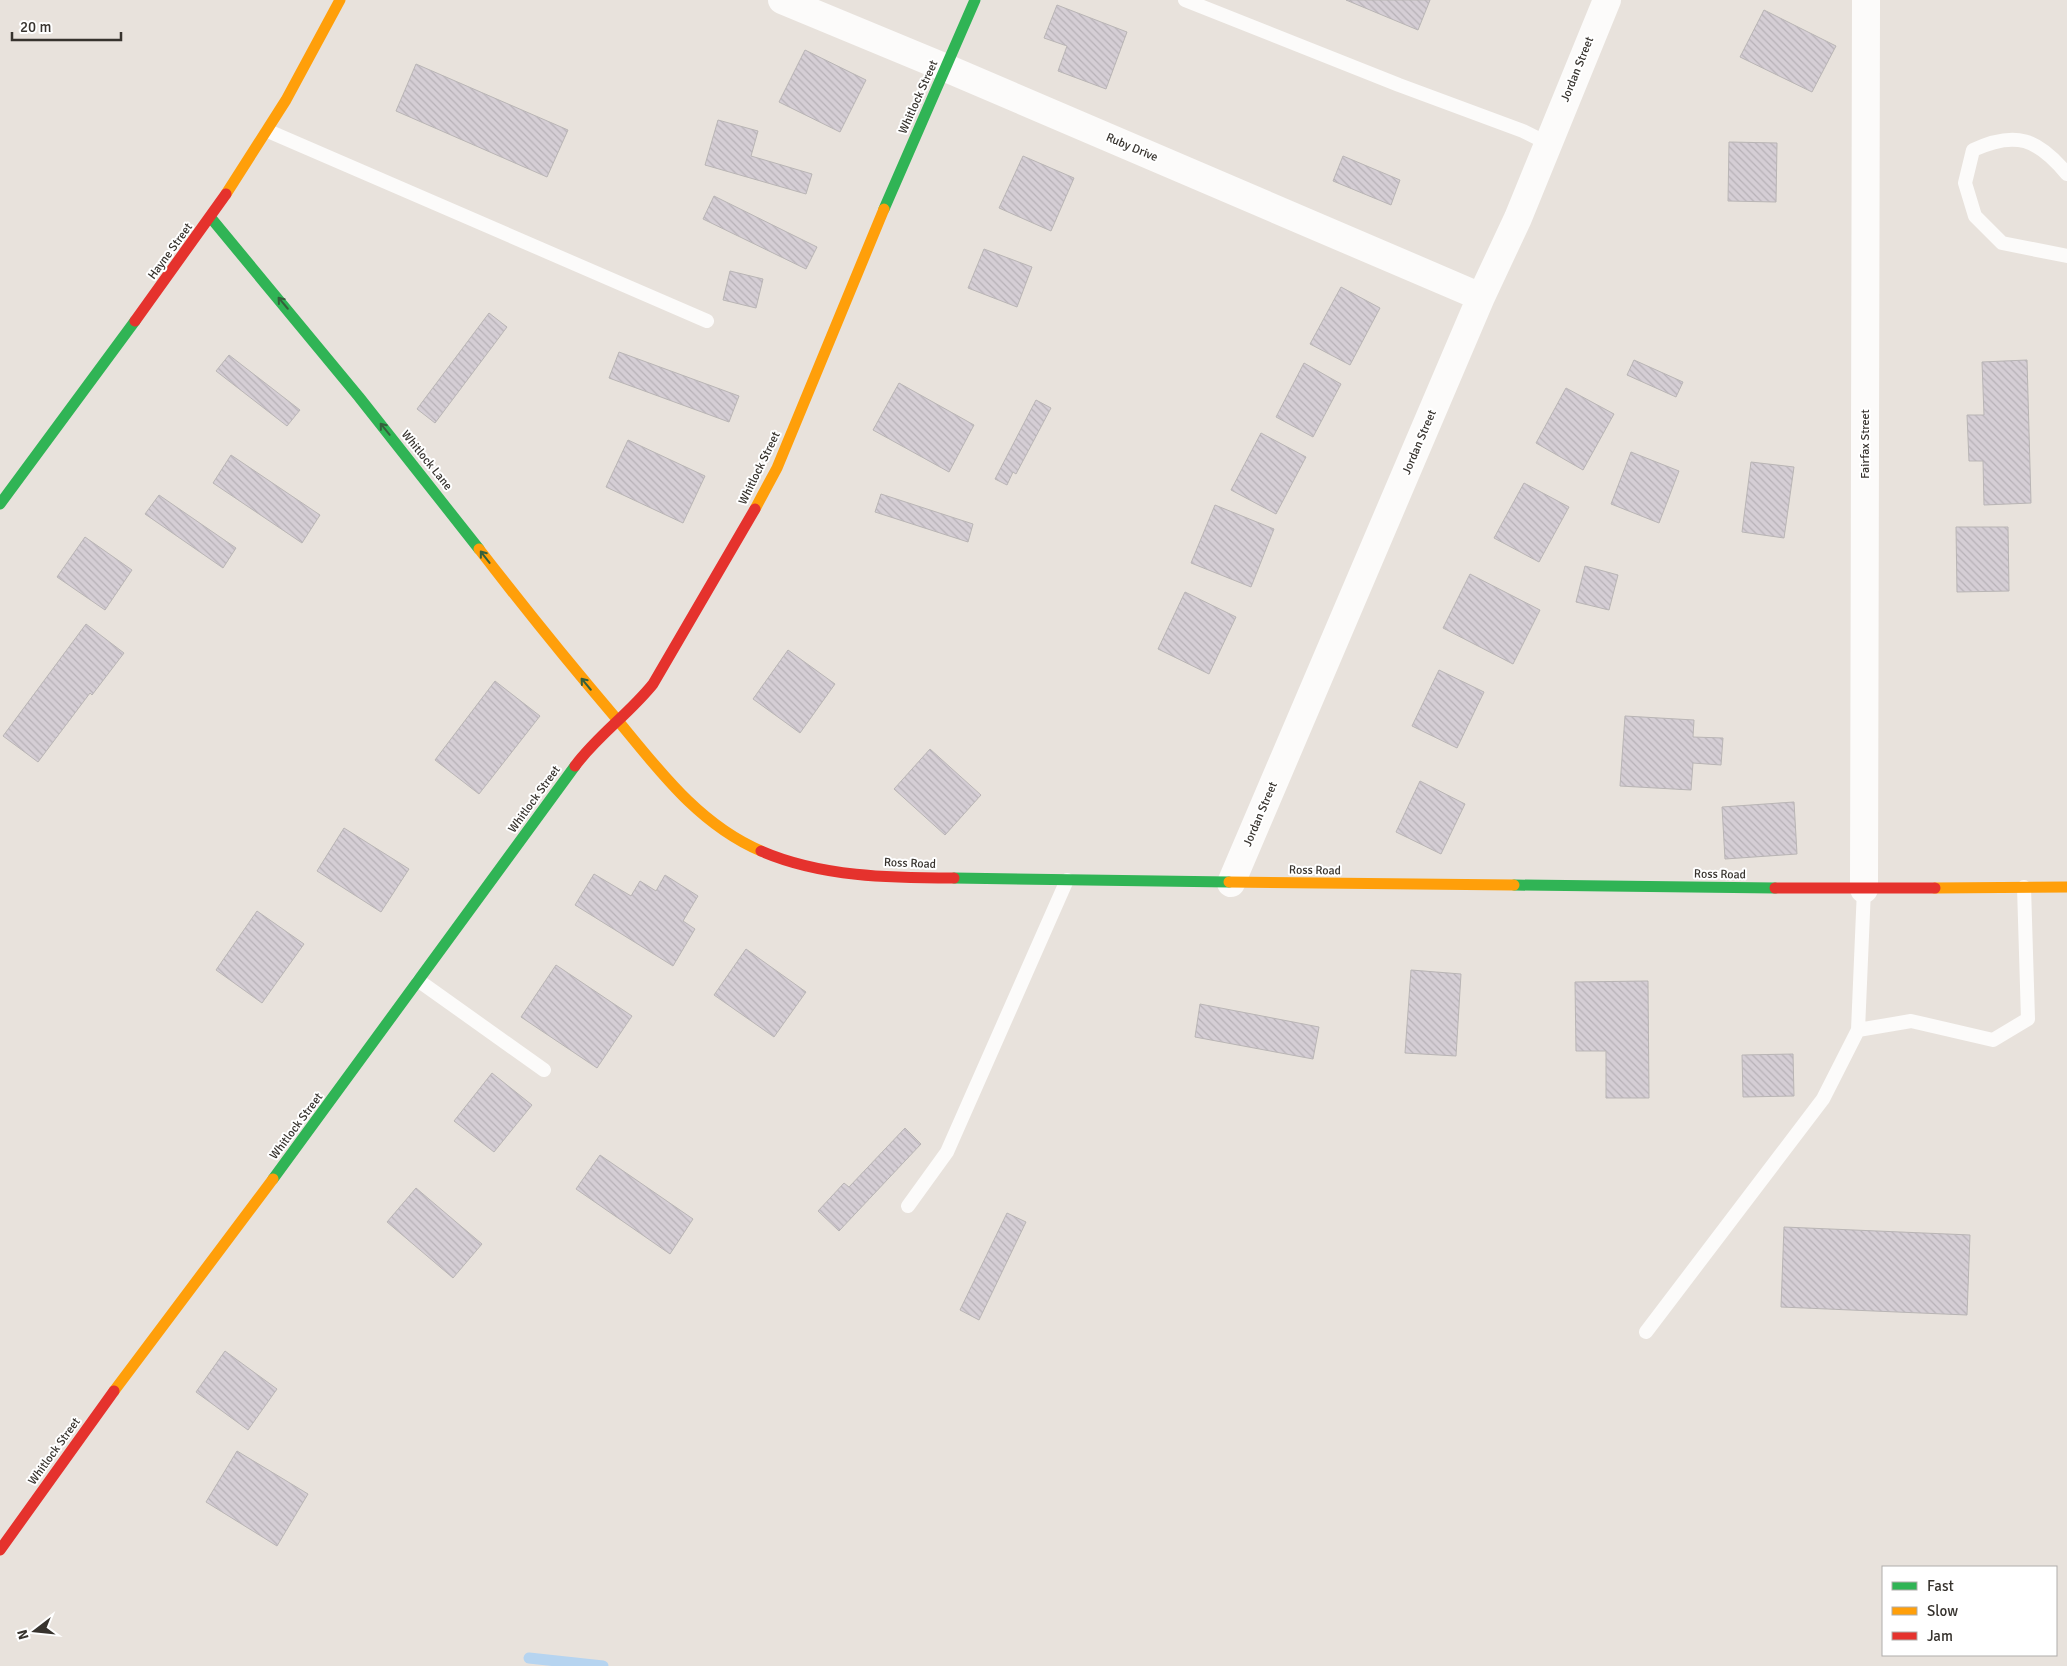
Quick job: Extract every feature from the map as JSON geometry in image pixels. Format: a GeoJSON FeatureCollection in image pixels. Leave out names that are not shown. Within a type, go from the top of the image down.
{"type":"FeatureCollection","features":[{"type":"Feature","properties":{"kind":"street","name":"Hayne Street"},"geometry":{"type":"LineString","coordinates":[[0,504],[211,218],[268,131],[340,0]]}},
{"type":"Feature","properties":{"kind":"street","name":"Ruby Drive"},"geometry":{"type":"LineString","coordinates":[[782,0],[946,68],[1481,297]]}},
{"type":"Feature","properties":{"kind":"street","name":"Whitlock Street"},"geometry":{"type":"LineString","coordinates":[[0,1550],[148,1344],[347,1080],[583,756],[637,704],[653,684],[727,560],[777,468],[975,0]]}},
{"type":"Feature","properties":{"kind":"street","name":"Jordan Street"},"geometry":{"type":"LineString","coordinates":[[1231,883],[1481,297],[1518,218],[1606,0]]}},
{"type":"Feature","properties":{"kind":"street","name":"Fairfax Street"},"geometry":{"type":"LineString","coordinates":[[1864,889],[1866,0]]}},
{"type":"Feature","properties":{"kind":"street","name":"Whitlock Lane"},"geometry":{"type":"LineString","coordinates":[[211,218],[294,316],[443,501],[566,660],[618,721]]}},
{"type":"Feature","properties":{"kind":"street","name":"Ross Road"},"geometry":{"type":"LineString","coordinates":[[618,721],[690,805],[724,832],[763,852],[805,866],[861,875],[1231,883],[1864,889],[2067,887]]}},
{"type":"Feature","properties":{"kind":"lane"},"geometry":{"type":"LineString","coordinates":[[1184,0],[1399,85],[1522,131],[1547,143]]}},
{"type":"Feature","properties":{"kind":"lane"},"geometry":{"type":"LineString","coordinates":[[268,131],[707,321]]}},
{"type":"Feature","properties":{"kind":"lane"},"geometry":{"type":"LineString","coordinates":[[2067,174],[2050,154],[2018,138],[1993,141],[1973,150],[1965,183],[1975,216],[2002,243],[2067,256]]}},
{"type":"Feature","properties":{"kind":"lane"},"geometry":{"type":"LineString","coordinates":[[908,1206],[947,1152],[1066,880]]}},
{"type":"Feature","properties":{"kind":"lane"},"geometry":{"type":"LineString","coordinates":[[1858,1030],[1911,1021],[1993,1040],[2028,1019],[2024,887]]}},
{"type":"Feature","properties":{"kind":"lane"},"geometry":{"type":"LineString","coordinates":[[1646,1332],[1823,1099],[1858,1030],[1864,889]]}},
{"type":"Feature","properties":{"kind":"lane"},"geometry":{"type":"LineString","coordinates":[[420,981],[544,1070]]}},
{"type":"Feature","properties":{"kind":"building"},"geometry":{"type":"Polygon","coordinates":[[[1346,0],[1430,0],[1418,30],[1346,0]]]}},
{"type":"Feature","properties":{"kind":"building"},"geometry":{"type":"Polygon","coordinates":[[[1057,5],[1127,32],[1106,89],[1058,71],[1067,46],[1044,38],[1057,5]]]}},
{"type":"Feature","properties":{"kind":"building"},"geometry":{"type":"Polygon","coordinates":[[[1764,10],[1836,46],[1812,92],[1740,57],[1764,10]]]}},
{"type":"Feature","properties":{"kind":"building"},"geometry":{"type":"Polygon","coordinates":[[[805,50],[866,80],[840,132],[779,102],[805,50]]]}},
{"type":"Feature","properties":{"kind":"building"},"geometry":{"type":"Polygon","coordinates":[[[416,64],[568,130],[547,177],[396,111],[416,64]]]}},
{"type":"Feature","properties":{"kind":"building"},"geometry":{"type":"Polygon","coordinates":[[[718,120],[758,131],[751,156],[812,174],[806,194],[705,165],[718,120]]]}},
{"type":"Feature","properties":{"kind":"building"},"geometry":{"type":"Polygon","coordinates":[[[1729,142],[1777,143],[1776,202],[1728,201],[1729,142]]]}},
{"type":"Feature","properties":{"kind":"building"},"geometry":{"type":"Polygon","coordinates":[[[1023,156],[1074,178],[1051,231],[999,208],[1023,156]]]}},
{"type":"Feature","properties":{"kind":"building"},"geometry":{"type":"Polygon","coordinates":[[[1343,156],[1400,180],[1391,205],[1333,181],[1343,156]]]}},
{"type":"Feature","properties":{"kind":"building"},"geometry":{"type":"Polygon","coordinates":[[[714,196],[817,247],[806,269],[703,219],[714,196]]]}},
{"type":"Feature","properties":{"kind":"building"},"geometry":{"type":"Polygon","coordinates":[[[984,249],[1032,267],[1017,307],[968,288],[984,249]]]}},
{"type":"Feature","properties":{"kind":"building"},"geometry":{"type":"Polygon","coordinates":[[[730,271],[763,279],[756,308],[723,300],[730,271]]]}},
{"type":"Feature","properties":{"kind":"building"},"geometry":{"type":"Polygon","coordinates":[[[1341,287],[1380,308],[1350,365],[1310,344],[1341,287]]]}},
{"type":"Feature","properties":{"kind":"building"},"geometry":{"type":"Polygon","coordinates":[[[489,313],[507,327],[435,423],[417,409],[489,313]]]}},
{"type":"Feature","properties":{"kind":"building"},"geometry":{"type":"Polygon","coordinates":[[[619,352],[739,396],[729,422],[609,378],[619,352]]]}},
{"type":"Feature","properties":{"kind":"building"},"geometry":{"type":"Polygon","coordinates":[[[229,355],[300,410],[287,426],[216,371],[229,355]]]}},
{"type":"Feature","properties":{"kind":"building"},"geometry":{"type":"Polygon","coordinates":[[[1634,360],[1683,382],[1676,397],[1627,375],[1634,360]]]}},
{"type":"Feature","properties":{"kind":"building"},"geometry":{"type":"Polygon","coordinates":[[[2027,360],[2031,503],[1984,505],[1983,461],[1969,461],[1967,415],[1984,415],[1982,362],[2027,360]]]}},
{"type":"Feature","properties":{"kind":"building"},"geometry":{"type":"Polygon","coordinates":[[[1304,363],[1341,384],[1313,437],[1276,417],[1304,363]]]}},
{"type":"Feature","properties":{"kind":"building"},"geometry":{"type":"Polygon","coordinates":[[[899,383],[974,425],[949,472],[873,430],[899,383]]]}},
{"type":"Feature","properties":{"kind":"building"},"geometry":{"type":"Polygon","coordinates":[[[1566,388],[1614,414],[1583,470],[1536,443],[1566,388]]]}},
{"type":"Feature","properties":{"kind":"building"},"geometry":{"type":"Polygon","coordinates":[[[1036,400],[1051,408],[1016,474],[1013,472],[1007,485],[995,479],[1036,400]]]}},
{"type":"Feature","properties":{"kind":"building"},"geometry":{"type":"Polygon","coordinates":[[[1261,433],[1306,457],[1276,514],[1231,490],[1261,433]]]}},
{"type":"Feature","properties":{"kind":"building"},"geometry":{"type":"Polygon","coordinates":[[[628,440],[705,476],[683,523],[606,487],[628,440]]]}},
{"type":"Feature","properties":{"kind":"building"},"geometry":{"type":"Polygon","coordinates":[[[1631,452],[1679,471],[1659,523],[1611,504],[1631,452]]]}},
{"type":"Feature","properties":{"kind":"building"},"geometry":{"type":"Polygon","coordinates":[[[231,455],[320,515],[302,543],[213,483],[231,455]]]}},
{"type":"Feature","properties":{"kind":"building"},"geometry":{"type":"Polygon","coordinates":[[[1751,462],[1794,467],[1784,538],[1742,532],[1751,462]]]}},
{"type":"Feature","properties":{"kind":"building"},"geometry":{"type":"Polygon","coordinates":[[[1524,483],[1569,507],[1539,562],[1494,538],[1524,483]]]}},
{"type":"Feature","properties":{"kind":"building"},"geometry":{"type":"Polygon","coordinates":[[[881,494],[973,524],[968,542],[875,512],[881,494]]]}},
{"type":"Feature","properties":{"kind":"building"},"geometry":{"type":"Polygon","coordinates":[[[159,495],[236,548],[223,568],[145,514],[159,495]]]}},
{"type":"Feature","properties":{"kind":"building"},"geometry":{"type":"Polygon","coordinates":[[[1215,505],[1274,529],[1251,587],[1191,563],[1215,505]]]}},
{"type":"Feature","properties":{"kind":"building"},"geometry":{"type":"Polygon","coordinates":[[[1956,527],[2008,527],[2009,591],[1957,592],[1956,527]]]}},
{"type":"Feature","properties":{"kind":"building"},"geometry":{"type":"Polygon","coordinates":[[[85,537],[132,570],[105,610],[57,577],[85,537]]]}},
{"type":"Feature","properties":{"kind":"building"},"geometry":{"type":"Polygon","coordinates":[[[1585,566],[1618,575],[1609,610],[1576,602],[1585,566]]]}},
{"type":"Feature","properties":{"kind":"building"},"geometry":{"type":"Polygon","coordinates":[[[1470,574],[1540,610],[1513,664],[1443,628],[1470,574]]]}},
{"type":"Feature","properties":{"kind":"building"},"geometry":{"type":"Polygon","coordinates":[[[1185,592],[1236,617],[1209,674],[1158,649],[1185,592]]]}},
{"type":"Feature","properties":{"kind":"building"},"geometry":{"type":"Polygon","coordinates":[[[86,624],[124,653],[92,695],[90,693],[38,762],[3,736],[86,624]]]}},
{"type":"Feature","properties":{"kind":"building"},"geometry":{"type":"Polygon","coordinates":[[[788,650],[835,684],[800,733],[753,699],[788,650]]]}},
{"type":"Feature","properties":{"kind":"building"},"geometry":{"type":"Polygon","coordinates":[[[1439,670],[1484,692],[1457,748],[1412,726],[1439,670]]]}},
{"type":"Feature","properties":{"kind":"building"},"geometry":{"type":"Polygon","coordinates":[[[495,681],[540,716],[479,794],[435,760],[495,681]]]}},
{"type":"Feature","properties":{"kind":"building"},"geometry":{"type":"Polygon","coordinates":[[[1625,716],[1694,720],[1693,737],[1723,738],[1721,765],[1693,763],[1691,790],[1620,786],[1625,716]]]}},
{"type":"Feature","properties":{"kind":"building"},"geometry":{"type":"Polygon","coordinates":[[[930,749],[981,795],[945,835],[894,789],[930,749]]]}},
{"type":"Feature","properties":{"kind":"building"},"geometry":{"type":"Polygon","coordinates":[[[1420,781],[1465,804],[1441,854],[1396,832],[1420,781]]]}},
{"type":"Feature","properties":{"kind":"building"},"geometry":{"type":"Polygon","coordinates":[[[1794,802],[1797,854],[1725,859],[1722,807],[1794,802]]]}},
{"type":"Feature","properties":{"kind":"building"},"geometry":{"type":"Polygon","coordinates":[[[344,828],[409,869],[381,912],[317,871],[344,828]]]}},
{"type":"Feature","properties":{"kind":"building"},"geometry":{"type":"Polygon","coordinates":[[[594,874],[631,896],[640,881],[656,891],[665,875],[698,896],[683,921],[695,929],[673,966],[575,905],[594,874]]]}},
{"type":"Feature","properties":{"kind":"building"},"geometry":{"type":"Polygon","coordinates":[[[257,911],[304,944],[262,1003],[216,970],[257,911]]]}},
{"type":"Feature","properties":{"kind":"building"},"geometry":{"type":"Polygon","coordinates":[[[746,949],[806,992],[774,1037],[714,995],[746,949]]]}},
{"type":"Feature","properties":{"kind":"building"},"geometry":{"type":"Polygon","coordinates":[[[556,965],[632,1016],[597,1068],[521,1017],[556,965]]]}},
{"type":"Feature","properties":{"kind":"building"},"geometry":{"type":"Polygon","coordinates":[[[1411,970],[1461,974],[1456,1056],[1405,1053],[1411,970]]]}},
{"type":"Feature","properties":{"kind":"building"},"geometry":{"type":"Polygon","coordinates":[[[1648,981],[1649,1098],[1606,1098],[1606,1051],[1576,1051],[1575,982],[1648,981]]]}},
{"type":"Feature","properties":{"kind":"building"},"geometry":{"type":"Polygon","coordinates":[[[1200,1004],[1319,1027],[1313,1059],[1195,1037],[1200,1004]]]}},
{"type":"Feature","properties":{"kind":"building"},"geometry":{"type":"Polygon","coordinates":[[[1793,1054],[1794,1096],[1743,1097],[1742,1055],[1793,1054]]]}},
{"type":"Feature","properties":{"kind":"building"},"geometry":{"type":"Polygon","coordinates":[[[492,1073],[532,1105],[494,1152],[454,1121],[492,1073]]]}},
{"type":"Feature","properties":{"kind":"building"},"geometry":{"type":"Polygon","coordinates":[[[905,1128],[921,1144],[839,1231],[818,1211],[844,1183],[849,1187],[905,1128]]]}},
{"type":"Feature","properties":{"kind":"building"},"geometry":{"type":"Polygon","coordinates":[[[600,1155],[693,1219],[670,1254],[576,1189],[600,1155]]]}},
{"type":"Feature","properties":{"kind":"building"},"geometry":{"type":"Polygon","coordinates":[[[416,1188],[482,1244],[453,1278],[387,1222],[416,1188]]]}},
{"type":"Feature","properties":{"kind":"building"},"geometry":{"type":"Polygon","coordinates":[[[1007,1213],[1026,1222],[979,1320],[960,1310],[1007,1213]]]}},
{"type":"Feature","properties":{"kind":"building"},"geometry":{"type":"Polygon","coordinates":[[[1784,1227],[1970,1235],[1967,1315],[1781,1307],[1784,1227]]]}},
{"type":"Feature","properties":{"kind":"building"},"geometry":{"type":"Polygon","coordinates":[[[225,1351],[277,1389],[248,1430],[196,1392],[225,1351]]]}},
{"type":"Feature","properties":{"kind":"building"},"geometry":{"type":"Polygon","coordinates":[[[237,1451],[308,1494],[277,1546],[206,1502],[237,1451]]]}},
{"type":"Feature","properties":{"kind":"waterway"},"geometry":{"type":"LineString","coordinates":[[529,1658],[603,1666]]}},
{"type":"Feature","properties":{"kind":"traffic: fast"},"geometry":{"type":"LineString","coordinates":[[884,209],[975,0]]}},
{"type":"Feature","properties":{"kind":"traffic: fast"},"geometry":{"type":"LineString","coordinates":[[211,218],[359,397],[479,549]]}},
{"type":"Feature","properties":{"kind":"traffic: fast"},"geometry":{"type":"LineString","coordinates":[[0,504],[135,321]]}},
{"type":"Feature","properties":{"kind":"traffic: fast"},"geometry":{"type":"LineString","coordinates":[[273,1179],[575,766]]}},
{"type":"Feature","properties":{"kind":"traffic: fast"},"geometry":{"type":"LineString","coordinates":[[954,878],[1229,882]]}},
{"type":"Feature","properties":{"kind":"traffic: fast"},"geometry":{"type":"LineString","coordinates":[[1514,885],[1775,888]]}},
{"type":"Feature","properties":{"kind":"traffic: slow"},"geometry":{"type":"LineString","coordinates":[[226,194],[286,100],[340,0]]}},
{"type":"Feature","properties":{"kind":"traffic: slow"},"geometry":{"type":"LineString","coordinates":[[755,509],[777,468],[884,209]]}},
{"type":"Feature","properties":{"kind":"traffic: slow"},"geometry":{"type":"LineString","coordinates":[[479,549],[580,676],[663,775],[698,810],[718,826],[738,840],[761,851]]}},
{"type":"Feature","properties":{"kind":"traffic: slow"},"geometry":{"type":"LineString","coordinates":[[1229,882],[1514,885]]}},
{"type":"Feature","properties":{"kind":"traffic: slow"},"geometry":{"type":"LineString","coordinates":[[1935,888],[2067,887]]}},
{"type":"Feature","properties":{"kind":"traffic: slow"},"geometry":{"type":"LineString","coordinates":[[114,1391],[273,1179]]}},
{"type":"Feature","properties":{"kind":"traffic: jam"},"geometry":{"type":"LineString","coordinates":[[135,321],[226,194]]}},
{"type":"Feature","properties":{"kind":"traffic: jam"},"geometry":{"type":"LineString","coordinates":[[575,766],[653,684],[755,509]]}},
{"type":"Feature","properties":{"kind":"traffic: jam"},"geometry":{"type":"LineString","coordinates":[[761,851],[784,860],[832,871],[881,876],[954,878]]}},
{"type":"Feature","properties":{"kind":"traffic: jam"},"geometry":{"type":"LineString","coordinates":[[1775,888],[1935,888]]}},
{"type":"Feature","properties":{"kind":"traffic: jam"},"geometry":{"type":"LineString","coordinates":[[0,1550],[114,1391]]}}]}
